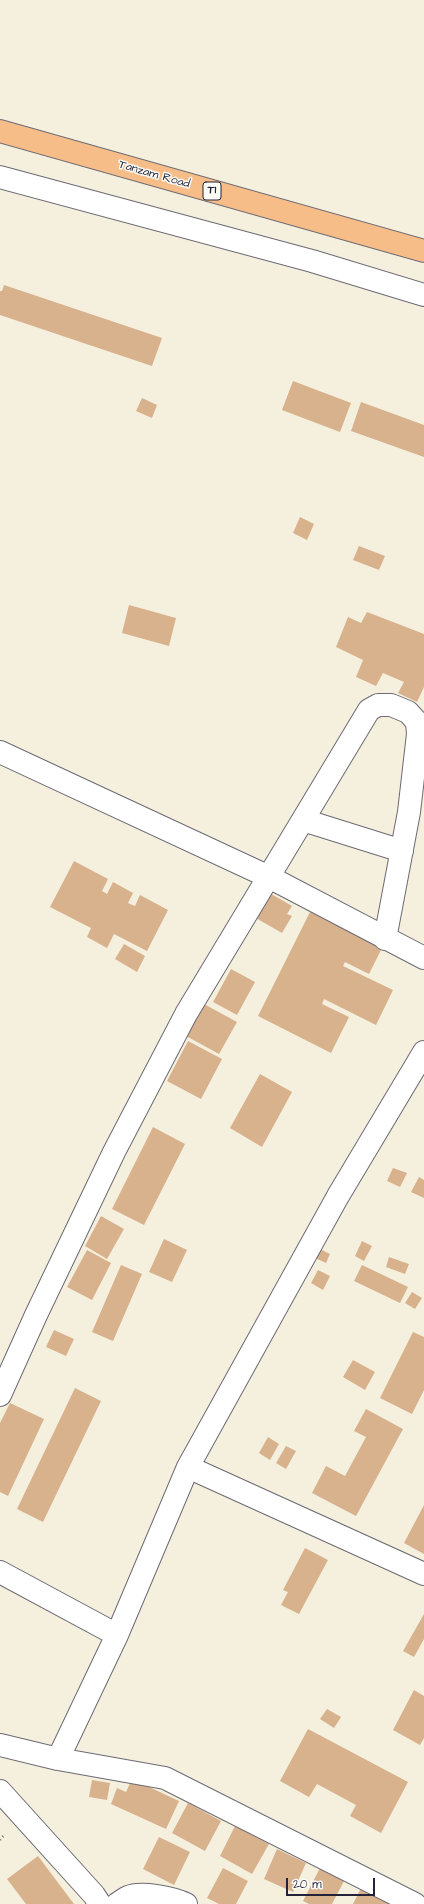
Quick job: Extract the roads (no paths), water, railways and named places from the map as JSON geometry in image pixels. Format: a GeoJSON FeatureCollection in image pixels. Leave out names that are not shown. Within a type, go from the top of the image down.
{"type":"FeatureCollection","features":[{"type":"Feature","properties":{"kind":"highway","name":"Tanzam Road"},"geometry":{"type":"LineString","coordinates":[[0,131],[424,251]]}},
{"type":"Feature","properties":{"kind":"street"},"geometry":{"type":"LineString","coordinates":[[0,177],[312,261],[424,295]]}},
{"type":"Feature","properties":{"kind":"street"},"geometry":{"type":"LineString","coordinates":[[0,1395],[36,1315],[111,1159],[182,1021],[270,877],[369,710],[378,705],[391,705],[408,712],[417,722],[418,734],[409,812],[385,939]]}},
{"type":"Feature","properties":{"kind":"street"},"geometry":{"type":"LineString","coordinates":[[0,752],[270,877],[385,939],[424,958]]}},
{"type":"Feature","properties":{"kind":"street"},"geometry":{"type":"LineString","coordinates":[[303,820],[402,851]]}},
{"type":"Feature","properties":{"kind":"street"},"geometry":{"type":"LineString","coordinates":[[58,1760],[117,1635],[188,1466],[338,1196],[424,1052]]}},
{"type":"Feature","properties":{"kind":"street"},"geometry":{"type":"LineString","coordinates":[[188,1466],[424,1574]]}},
{"type":"Feature","properties":{"kind":"street"},"geometry":{"type":"LineString","coordinates":[[0,1572],[117,1635]]}},
{"type":"Feature","properties":{"kind":"street"},"geometry":{"type":"LineString","coordinates":[[0,1745],[58,1760],[165,1778],[415,1904]]}},
{"type":"Feature","properties":{"kind":"street"},"geometry":{"type":"LineString","coordinates":[[0,1791],[94,1895],[100,1904]]}},
{"type":"Feature","properties":{"kind":"street"},"geometry":{"type":"LineString","coordinates":[[117,1904],[129,1897],[160,1896],[186,1904]]}}]}
